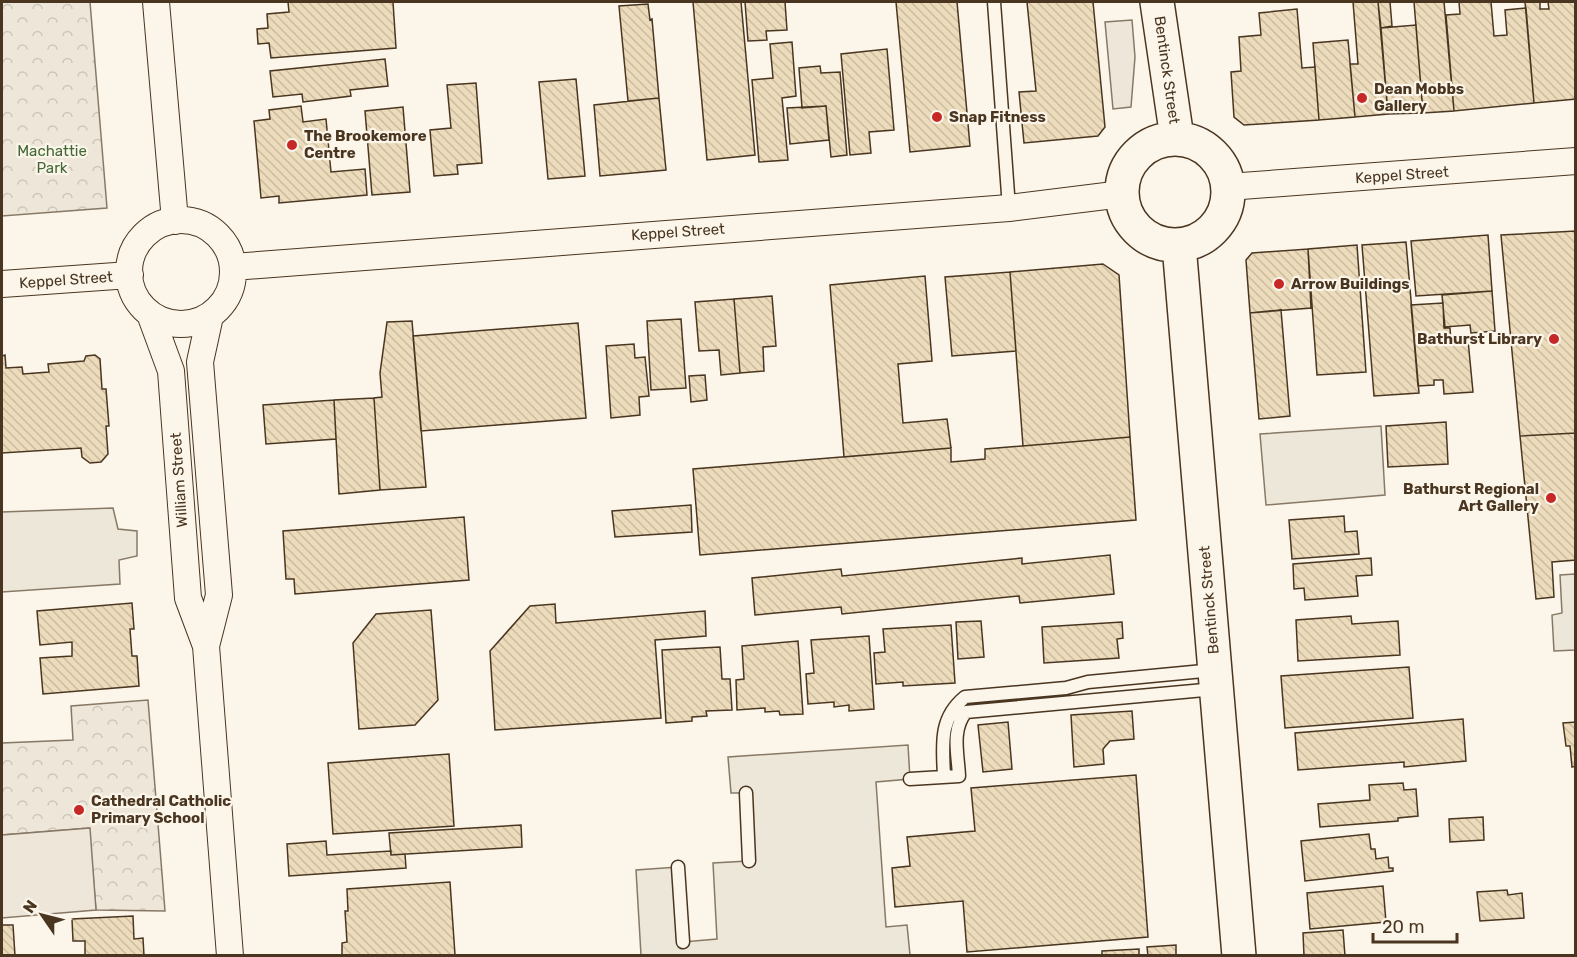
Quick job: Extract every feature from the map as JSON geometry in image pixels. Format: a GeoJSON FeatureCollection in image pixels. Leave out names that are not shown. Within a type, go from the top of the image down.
{"type":"FeatureCollection","features":[{"type":"Feature","properties":{"kind":"main road","name":"Bentinck Street"},"geometry":{"type":"LineString","coordinates":[[1157,2],[1177,138]]}},
{"type":"Feature","properties":{"kind":"main road"},"geometry":{"type":"LineString","coordinates":[[1177,138],[1192,141],[1206,148],[1225,172],[1228,187],[1227,204],[1221,220],[1195,241],[1179,245],[1162,243],[1146,237],[1134,225],[1125,210],[1122,194],[1125,176],[1132,161],[1144,148],[1160,141],[1177,138]]}},
{"type":"Feature","properties":{"kind":"main road","name":"Bentinck Street"},"geometry":{"type":"LineString","coordinates":[[1179,245],[1239,956]]}},
{"type":"Feature","properties":{"kind":"street"},"geometry":{"type":"LineString","coordinates":[[156,2],[175,221]]}},
{"type":"Feature","properties":{"kind":"street","name":"Keppel Street"},"geometry":{"type":"LineString","coordinates":[[1228,187],[1575,161]]}},
{"type":"Feature","properties":{"kind":"street","name":"Keppel Street"},"geometry":{"type":"LineString","coordinates":[[233,267],[1009,208],[1122,194]]}},
{"type":"Feature","properties":{"kind":"street"},"geometry":{"type":"LineString","coordinates":[[130,275],[129,268],[134,251],[144,236],[158,226],[175,221],[188,221],[213,232],[226,248],[233,267]]}},
{"type":"Feature","properties":{"kind":"street","name":"William Street"},"geometry":{"type":"LineString","coordinates":[[206,646],[219,595],[200,362],[210,316],[228,295],[233,267]]}},
{"type":"Feature","properties":{"kind":"street","name":"Keppel Street"},"geometry":{"type":"LineString","coordinates":[[2,284],[130,275]]}},
{"type":"Feature","properties":{"kind":"street","name":"William Street"},"geometry":{"type":"LineString","coordinates":[[130,275],[130,285],[138,301],[150,314],[171,371],[188,598],[206,646],[230,956]]}},
{"type":"Feature","properties":{"kind":"street"},"geometry":{"type":"LineString","coordinates":[[150,314],[165,322],[183,324],[197,322],[210,316]]}},
{"type":"Feature","properties":{"kind":"lane"},"geometry":{"type":"LineString","coordinates":[[994,2],[1009,208]]}},
{"type":"Feature","properties":{"kind":"lane"},"geometry":{"type":"LineString","coordinates":[[944,777],[944,729],[948,716],[965,697],[1066,688],[1088,682],[1216,680]]}},
{"type":"Feature","properties":{"kind":"lane"},"geometry":{"type":"LineString","coordinates":[[910,779],[959,776],[956,729],[966,712],[1216,680]]}},
{"type":"Feature","properties":{"kind":"lane"},"geometry":{"type":"LineString","coordinates":[[746,793],[749,861]]}},
{"type":"Feature","properties":{"kind":"lane"},"geometry":{"type":"LineString","coordinates":[[678,867],[683,942]]}},
{"type":"Feature","properties":{"kind":"green space","name":"Machattie Park"},"geometry":{"type":"Polygon","coordinates":[[[2,2],[90,2],[107,208],[2,216],[2,2]]]}},
{"type":"Feature","properties":{"kind":"green space"},"geometry":{"type":"Polygon","coordinates":[[[1132,20],[1135,57],[1131,107],[1113,109],[1105,22],[1132,20]]]}},
{"type":"Feature","properties":{"kind":"green space","name":"Cathedral Catholic Primary School"},"geometry":{"type":"Polygon","coordinates":[[[148,700],[165,911],[96,910],[89,828],[2,835],[2,743],[73,740],[71,706],[148,700]]]}},
{"type":"Feature","properties":{"kind":"green space"},"geometry":{"type":"Polygon","coordinates":[[[90,828],[96,910],[2,918],[2,835],[90,828]]]}},
{"type":"Feature","properties":{"kind":"shaded area"},"geometry":{"type":"Polygon","coordinates":[[[1381,426],[1385,495],[1266,505],[1260,434],[1381,426]]]}},
{"type":"Feature","properties":{"kind":"shaded area"},"geometry":{"type":"Polygon","coordinates":[[[113,508],[118,529],[137,531],[137,556],[119,560],[120,584],[2,592],[2,512],[113,508]]]}},
{"type":"Feature","properties":{"kind":"shaded area"},"geometry":{"type":"Polygon","coordinates":[[[1575,574],[1575,650],[1554,651],[1552,615],[1562,613],[1560,575],[1575,574]]]}},
{"type":"Feature","properties":{"kind":"shaded area"},"geometry":{"type":"Polygon","coordinates":[[[908,745],[910,779],[876,782],[886,927],[907,925],[910,955],[641,955],[636,870],[678,867],[683,942],[717,939],[713,863],[748,861],[745,793],[731,793],[728,757],[908,745]]]}},
{"type":"Feature","properties":{"kind":"building"},"geometry":{"type":"Polygon","coordinates":[[[288,2],[393,2],[396,48],[271,58],[269,43],[258,44],[257,29],[268,28],[267,14],[289,12],[288,2]]]}},
{"type":"Feature","properties":{"kind":"building"},"geometry":{"type":"Polygon","coordinates":[[[693,2],[741,2],[755,155],[707,160],[693,2]]]}},
{"type":"Feature","properties":{"kind":"building"},"geometry":{"type":"Polygon","coordinates":[[[745,2],[785,2],[787,30],[766,31],[767,40],[748,41],[745,2]]]}},
{"type":"Feature","properties":{"kind":"building"},"geometry":{"type":"Polygon","coordinates":[[[896,2],[957,2],[970,146],[910,152],[896,2]]]}},
{"type":"Feature","properties":{"kind":"building"},"geometry":{"type":"Polygon","coordinates":[[[1027,2],[1093,2],[1105,127],[1098,136],[1024,143],[1019,92],[1036,91],[1027,2]]]}},
{"type":"Feature","properties":{"kind":"building"},"geometry":{"type":"Polygon","coordinates":[[[1353,2],[1378,2],[1388,114],[1355,117],[1350,64],[1358,64],[1353,2]]]}},
{"type":"Feature","properties":{"kind":"building"},"geometry":{"type":"Polygon","coordinates":[[[1378,2],[1390,2],[1392,26],[1381,28],[1378,2]]]}},
{"type":"Feature","properties":{"kind":"building"},"geometry":{"type":"Polygon","coordinates":[[[1414,2],[1444,2],[1454,111],[1423,113],[1414,2]]]}},
{"type":"Feature","properties":{"kind":"building"},"geometry":{"type":"Polygon","coordinates":[[[1459,2],[1491,2],[1494,36],[1507,35],[1505,10],[1526,8],[1534,103],[1454,111],[1446,15],[1460,14],[1459,2]]]}},
{"type":"Feature","properties":{"kind":"building"},"geometry":{"type":"Polygon","coordinates":[[[1525,2],[1540,2],[1540,9],[1549,9],[1548,2],[1576,2],[1576,99],[1534,103],[1525,2]]]}},
{"type":"Feature","properties":{"kind":"building"},"geometry":{"type":"Polygon","coordinates":[[[648,4],[650,20],[652,19],[659,98],[628,101],[619,6],[648,4]]]}},
{"type":"Feature","properties":{"kind":"building"},"geometry":{"type":"Polygon","coordinates":[[[1297,9],[1302,68],[1315,67],[1319,120],[1244,125],[1234,117],[1231,72],[1241,71],[1239,37],[1261,35],[1259,13],[1297,9]]]}},
{"type":"Feature","properties":{"kind":"building"},"geometry":{"type":"Polygon","coordinates":[[[1416,25],[1423,113],[1388,114],[1381,28],[1416,25]]]}},
{"type":"Feature","properties":{"kind":"building"},"geometry":{"type":"Polygon","coordinates":[[[1348,40],[1355,117],[1319,120],[1313,43],[1348,40]]]}},
{"type":"Feature","properties":{"kind":"building"},"geometry":{"type":"Polygon","coordinates":[[[792,42],[796,96],[782,98],[788,160],[759,162],[752,80],[773,78],[770,44],[792,42]]]}},
{"type":"Feature","properties":{"kind":"building"},"geometry":{"type":"Polygon","coordinates":[[[887,49],[894,130],[869,132],[871,153],[850,155],[841,54],[887,49]]]}},
{"type":"Feature","properties":{"kind":"building"},"geometry":{"type":"Polygon","coordinates":[[[385,59],[388,86],[350,90],[351,96],[303,102],[302,94],[273,97],[270,71],[385,59]]]}},
{"type":"Feature","properties":{"kind":"building"},"geometry":{"type":"Polygon","coordinates":[[[820,66],[821,73],[840,72],[847,155],[831,157],[826,106],[802,108],[799,68],[820,66]]]}},
{"type":"Feature","properties":{"kind":"building"},"geometry":{"type":"Polygon","coordinates":[[[576,79],[585,176],[548,179],[539,82],[576,79]]]}},
{"type":"Feature","properties":{"kind":"building"},"geometry":{"type":"Polygon","coordinates":[[[476,83],[482,163],[457,165],[458,174],[434,176],[430,130],[451,128],[447,85],[476,83]]]}},
{"type":"Feature","properties":{"kind":"building"},"geometry":{"type":"Polygon","coordinates":[[[659,98],[666,170],[600,176],[594,105],[659,98]]]}},
{"type":"Feature","properties":{"kind":"building","name":"The Brookemore Centre"},"geometry":{"type":"Polygon","coordinates":[[[301,106],[303,122],[326,119],[331,172],[365,169],[367,195],[279,203],[279,196],[261,198],[254,121],[270,119],[269,110],[301,106]]]}},
{"type":"Feature","properties":{"kind":"building"},"geometry":{"type":"Polygon","coordinates":[[[826,106],[829,140],[790,144],[787,108],[826,106]]]}},
{"type":"Feature","properties":{"kind":"building"},"geometry":{"type":"Polygon","coordinates":[[[403,107],[410,192],[372,195],[365,111],[403,107]]]}},
{"type":"Feature","properties":{"kind":"building"},"geometry":{"type":"Polygon","coordinates":[[[1576,231],[1576,433],[1520,436],[1501,235],[1576,231]]]}},
{"type":"Feature","properties":{"kind":"building"},"geometry":{"type":"Polygon","coordinates":[[[1488,235],[1492,291],[1416,296],[1411,241],[1488,235]]]}},
{"type":"Feature","properties":{"kind":"building"},"geometry":{"type":"Polygon","coordinates":[[[1406,242],[1419,393],[1374,396],[1362,245],[1406,242]]]}},
{"type":"Feature","properties":{"kind":"building"},"geometry":{"type":"Polygon","coordinates":[[[1357,245],[1366,372],[1317,375],[1308,249],[1357,245]]]}},
{"type":"Feature","properties":{"kind":"building","name":"Arrow Buildings"},"geometry":{"type":"Polygon","coordinates":[[[1308,249],[1311,308],[1250,313],[1246,260],[1252,253],[1308,249]]]}},
{"type":"Feature","properties":{"kind":"building"},"geometry":{"type":"Polygon","coordinates":[[[1103,264],[1119,275],[1130,437],[1023,446],[1010,272],[1103,264]]]}},
{"type":"Feature","properties":{"kind":"building"},"geometry":{"type":"Polygon","coordinates":[[[1010,272],[1016,351],[952,356],[945,277],[1010,272]]]}},
{"type":"Feature","properties":{"kind":"building"},"geometry":{"type":"Polygon","coordinates":[[[925,276],[932,361],[898,364],[903,423],[947,419],[951,448],[844,457],[830,285],[925,276]]]}},
{"type":"Feature","properties":{"kind":"building"},"geometry":{"type":"Polygon","coordinates":[[[1492,291],[1495,331],[1471,333],[1470,325],[1445,327],[1442,295],[1492,291]]]}},
{"type":"Feature","properties":{"kind":"building"},"geometry":{"type":"Polygon","coordinates":[[[772,296],[776,346],[763,347],[764,371],[740,373],[734,299],[772,296]]]}},
{"type":"Feature","properties":{"kind":"building"},"geometry":{"type":"Polygon","coordinates":[[[734,299],[740,373],[721,375],[719,350],[699,351],[695,302],[734,299]]]}},
{"type":"Feature","properties":{"kind":"building"},"geometry":{"type":"Polygon","coordinates":[[[1443,303],[1444,328],[1450,328],[1451,342],[1468,340],[1473,392],[1444,394],[1443,380],[1434,380],[1434,385],[1418,386],[1411,305],[1443,303]]]}},
{"type":"Feature","properties":{"kind":"building"},"geometry":{"type":"Polygon","coordinates":[[[1281,310],[1290,416],[1259,419],[1250,313],[1281,310]]]}},
{"type":"Feature","properties":{"kind":"building"},"geometry":{"type":"Polygon","coordinates":[[[681,319],[686,388],[651,390],[647,321],[681,319]]]}},
{"type":"Feature","properties":{"kind":"building"},"geometry":{"type":"Polygon","coordinates":[[[412,321],[426,487],[380,490],[374,398],[382,397],[380,373],[387,322],[412,321]]]}},
{"type":"Feature","properties":{"kind":"building"},"geometry":{"type":"Polygon","coordinates":[[[578,323],[586,418],[421,431],[413,336],[578,323]]]}},
{"type":"Feature","properties":{"kind":"building"},"geometry":{"type":"Polygon","coordinates":[[[634,344],[635,358],[645,357],[649,396],[639,397],[640,415],[611,418],[606,346],[634,344]]]}},
{"type":"Feature","properties":{"kind":"building"},"geometry":{"type":"Polygon","coordinates":[[[5,355],[6,368],[22,367],[23,374],[49,372],[48,364],[84,361],[86,356],[95,355],[100,359],[102,389],[106,389],[109,426],[106,426],[108,454],[101,462],[90,463],[82,457],[81,448],[2,453],[2,356],[5,355]]]}},
{"type":"Feature","properties":{"kind":"building"},"geometry":{"type":"Polygon","coordinates":[[[705,375],[707,400],[691,402],[689,376],[705,375]]]}},
{"type":"Feature","properties":{"kind":"building"},"geometry":{"type":"Polygon","coordinates":[[[374,398],[380,490],[339,494],[334,400],[374,398]]]}},
{"type":"Feature","properties":{"kind":"building"},"geometry":{"type":"Polygon","coordinates":[[[334,400],[336,439],[266,444],[263,405],[334,400]]]}},
{"type":"Feature","properties":{"kind":"building"},"geometry":{"type":"Polygon","coordinates":[[[1446,422],[1448,464],[1388,467],[1386,426],[1446,422]]]}},
{"type":"Feature","properties":{"kind":"building","name":"Bathurst Regional Art Gallery"},"geometry":{"type":"Polygon","coordinates":[[[1576,433],[1576,560],[1552,562],[1554,597],[1536,599],[1520,436],[1576,433]]]}},
{"type":"Feature","properties":{"kind":"building"},"geometry":{"type":"Polygon","coordinates":[[[1130,437],[1136,520],[700,555],[693,469],[951,448],[951,462],[985,459],[985,449],[1130,437]]]}},
{"type":"Feature","properties":{"kind":"building"},"geometry":{"type":"Polygon","coordinates":[[[691,505],[692,532],[615,537],[612,511],[691,505]]]}},
{"type":"Feature","properties":{"kind":"building"},"geometry":{"type":"Polygon","coordinates":[[[1344,516],[1345,532],[1357,531],[1359,554],[1292,559],[1289,520],[1344,516]]]}},
{"type":"Feature","properties":{"kind":"building"},"geometry":{"type":"Polygon","coordinates":[[[464,517],[469,580],[295,594],[294,579],[286,579],[283,531],[464,517]]]}},
{"type":"Feature","properties":{"kind":"building"},"geometry":{"type":"Polygon","coordinates":[[[1110,555],[1114,594],[1020,603],[1019,596],[842,614],[841,607],[755,615],[752,578],[841,569],[842,576],[1022,558],[1022,564],[1110,555]]]}},
{"type":"Feature","properties":{"kind":"building"},"geometry":{"type":"Polygon","coordinates":[[[1371,558],[1372,575],[1356,576],[1358,596],[1305,600],[1304,588],[1294,589],[1293,564],[1371,558]]]}},
{"type":"Feature","properties":{"kind":"building"},"geometry":{"type":"Polygon","coordinates":[[[132,603],[134,629],[130,629],[132,656],[137,656],[139,686],[43,694],[40,658],[72,656],[72,642],[40,645],[37,611],[132,603]]]}},
{"type":"Feature","properties":{"kind":"building"},"geometry":{"type":"Polygon","coordinates":[[[555,604],[556,623],[705,611],[706,636],[655,640],[661,718],[495,730],[490,651],[530,606],[555,604]]]}},
{"type":"Feature","properties":{"kind":"building"},"geometry":{"type":"Polygon","coordinates":[[[431,610],[438,700],[415,725],[359,729],[353,643],[376,614],[431,610]]]}},
{"type":"Feature","properties":{"kind":"building"},"geometry":{"type":"Polygon","coordinates":[[[1351,616],[1352,624],[1398,621],[1400,655],[1298,661],[1296,620],[1351,616]]]}},
{"type":"Feature","properties":{"kind":"building"},"geometry":{"type":"Polygon","coordinates":[[[981,621],[984,657],[958,659],[956,622],[981,621]]]}},
{"type":"Feature","properties":{"kind":"building"},"geometry":{"type":"Polygon","coordinates":[[[1122,622],[1123,638],[1117,639],[1119,658],[1044,663],[1042,627],[1122,622]]]}},
{"type":"Feature","properties":{"kind":"building"},"geometry":{"type":"Polygon","coordinates":[[[951,625],[955,683],[903,686],[903,682],[876,684],[874,653],[885,652],[883,629],[951,625]]]}},
{"type":"Feature","properties":{"kind":"building"},"geometry":{"type":"Polygon","coordinates":[[[869,636],[874,709],[849,711],[849,705],[834,707],[834,702],[808,704],[806,674],[814,673],[811,640],[869,636]]]}},
{"type":"Feature","properties":{"kind":"building"},"geometry":{"type":"Polygon","coordinates":[[[798,641],[803,714],[780,715],[779,711],[765,712],[765,708],[737,710],[736,680],[744,679],[742,646],[798,641]]]}},
{"type":"Feature","properties":{"kind":"building"},"geometry":{"type":"Polygon","coordinates":[[[720,647],[722,679],[730,679],[732,710],[706,711],[707,716],[692,717],[692,721],[666,723],[662,650],[720,647]]]}},
{"type":"Feature","properties":{"kind":"building"},"geometry":{"type":"Polygon","coordinates":[[[1409,667],[1413,718],[1285,728],[1281,676],[1409,667]]]}},
{"type":"Feature","properties":{"kind":"building"},"geometry":{"type":"Polygon","coordinates":[[[1132,711],[1134,739],[1110,741],[1103,749],[1104,764],[1074,767],[1071,715],[1132,711]]]}},
{"type":"Feature","properties":{"kind":"building"},"geometry":{"type":"Polygon","coordinates":[[[1463,719],[1466,761],[1404,767],[1404,762],[1298,770],[1295,733],[1463,719]]]}},
{"type":"Feature","properties":{"kind":"building"},"geometry":{"type":"Polygon","coordinates":[[[1008,722],[1012,769],[983,772],[978,725],[1008,722]]]}},
{"type":"Feature","properties":{"kind":"building"},"geometry":{"type":"Polygon","coordinates":[[[1576,722],[1576,766],[1572,767],[1570,746],[1566,746],[1563,723],[1576,722]]]}},
{"type":"Feature","properties":{"kind":"building"},"geometry":{"type":"Polygon","coordinates":[[[449,754],[454,826],[333,834],[328,763],[449,754]]]}},
{"type":"Feature","properties":{"kind":"building"},"geometry":{"type":"Polygon","coordinates":[[[1136,775],[1148,937],[967,952],[963,901],[895,907],[892,868],[910,866],[907,837],[975,831],[971,788],[1136,775]]]}},
{"type":"Feature","properties":{"kind":"building"},"geometry":{"type":"Polygon","coordinates":[[[1403,783],[1404,790],[1416,789],[1418,816],[1398,818],[1398,821],[1320,827],[1318,804],[1370,800],[1369,785],[1403,783]]]}},
{"type":"Feature","properties":{"kind":"building"},"geometry":{"type":"Polygon","coordinates":[[[1483,817],[1484,840],[1450,842],[1449,819],[1483,817]]]}},
{"type":"Feature","properties":{"kind":"building"},"geometry":{"type":"Polygon","coordinates":[[[521,825],[522,847],[391,855],[389,833],[521,825]]]}},
{"type":"Feature","properties":{"kind":"building"},"geometry":{"type":"Polygon","coordinates":[[[1369,834],[1371,849],[1375,849],[1376,859],[1388,857],[1389,868],[1393,868],[1393,871],[1305,881],[1301,841],[1369,834]]]}},
{"type":"Feature","properties":{"kind":"building"},"geometry":{"type":"Polygon","coordinates":[[[326,841],[327,855],[391,851],[391,855],[405,854],[406,868],[289,876],[287,844],[326,841]]]}},
{"type":"Feature","properties":{"kind":"building"},"geometry":{"type":"Polygon","coordinates":[[[450,882],[455,955],[342,956],[342,943],[347,942],[345,911],[348,911],[347,889],[450,882]]]}},
{"type":"Feature","properties":{"kind":"building"},"geometry":{"type":"Polygon","coordinates":[[[1383,886],[1386,922],[1310,929],[1307,893],[1383,886]]]}},
{"type":"Feature","properties":{"kind":"building"},"geometry":{"type":"Polygon","coordinates":[[[1507,890],[1508,895],[1522,893],[1524,918],[1480,921],[1477,892],[1507,890]]]}},
{"type":"Feature","properties":{"kind":"building"},"geometry":{"type":"Polygon","coordinates":[[[133,916],[134,939],[143,938],[144,956],[85,956],[85,941],[73,941],[72,919],[133,916]]]}},
{"type":"Feature","properties":{"kind":"building"},"geometry":{"type":"Polygon","coordinates":[[[2,925],[13,925],[15,956],[2,956],[2,925]]]}},
{"type":"Feature","properties":{"kind":"building"},"geometry":{"type":"Polygon","coordinates":[[[1343,930],[1345,956],[1304,956],[1303,933],[1343,930]]]}},
{"type":"Feature","properties":{"kind":"building"},"geometry":{"type":"Polygon","coordinates":[[[1176,945],[1176,956],[1148,956],[1147,947],[1176,945]]]}},
{"type":"Feature","properties":{"kind":"building"},"geometry":{"type":"Polygon","coordinates":[[[1139,949],[1139,956],[1102,956],[1102,951],[1139,949]]]}},
{"type":"Feature","properties":{"kind":"place","name":"Dean Mobbs Gallery"},"geometry":{"type":"Point","coordinates":[1362,98]}},
{"type":"Feature","properties":{"kind":"place","name":"Snap Fitness"},"geometry":{"type":"Point","coordinates":[937,117]}},
{"type":"Feature","properties":{"kind":"place","name":"The Brookemore Centre"},"geometry":{"type":"Point","coordinates":[292,145]}},
{"type":"Feature","properties":{"kind":"place","name":"Arrow Buildings"},"geometry":{"type":"Point","coordinates":[1279,284]}},
{"type":"Feature","properties":{"kind":"place","name":"Bathurst Library"},"geometry":{"type":"Point","coordinates":[1554,339]}},
{"type":"Feature","properties":{"kind":"place","name":"Bathurst Regional Art Gallery"},"geometry":{"type":"Point","coordinates":[1551,498]}},
{"type":"Feature","properties":{"kind":"place","name":"Cathedral Catholic Primary School"},"geometry":{"type":"Point","coordinates":[79,810]}}]}
